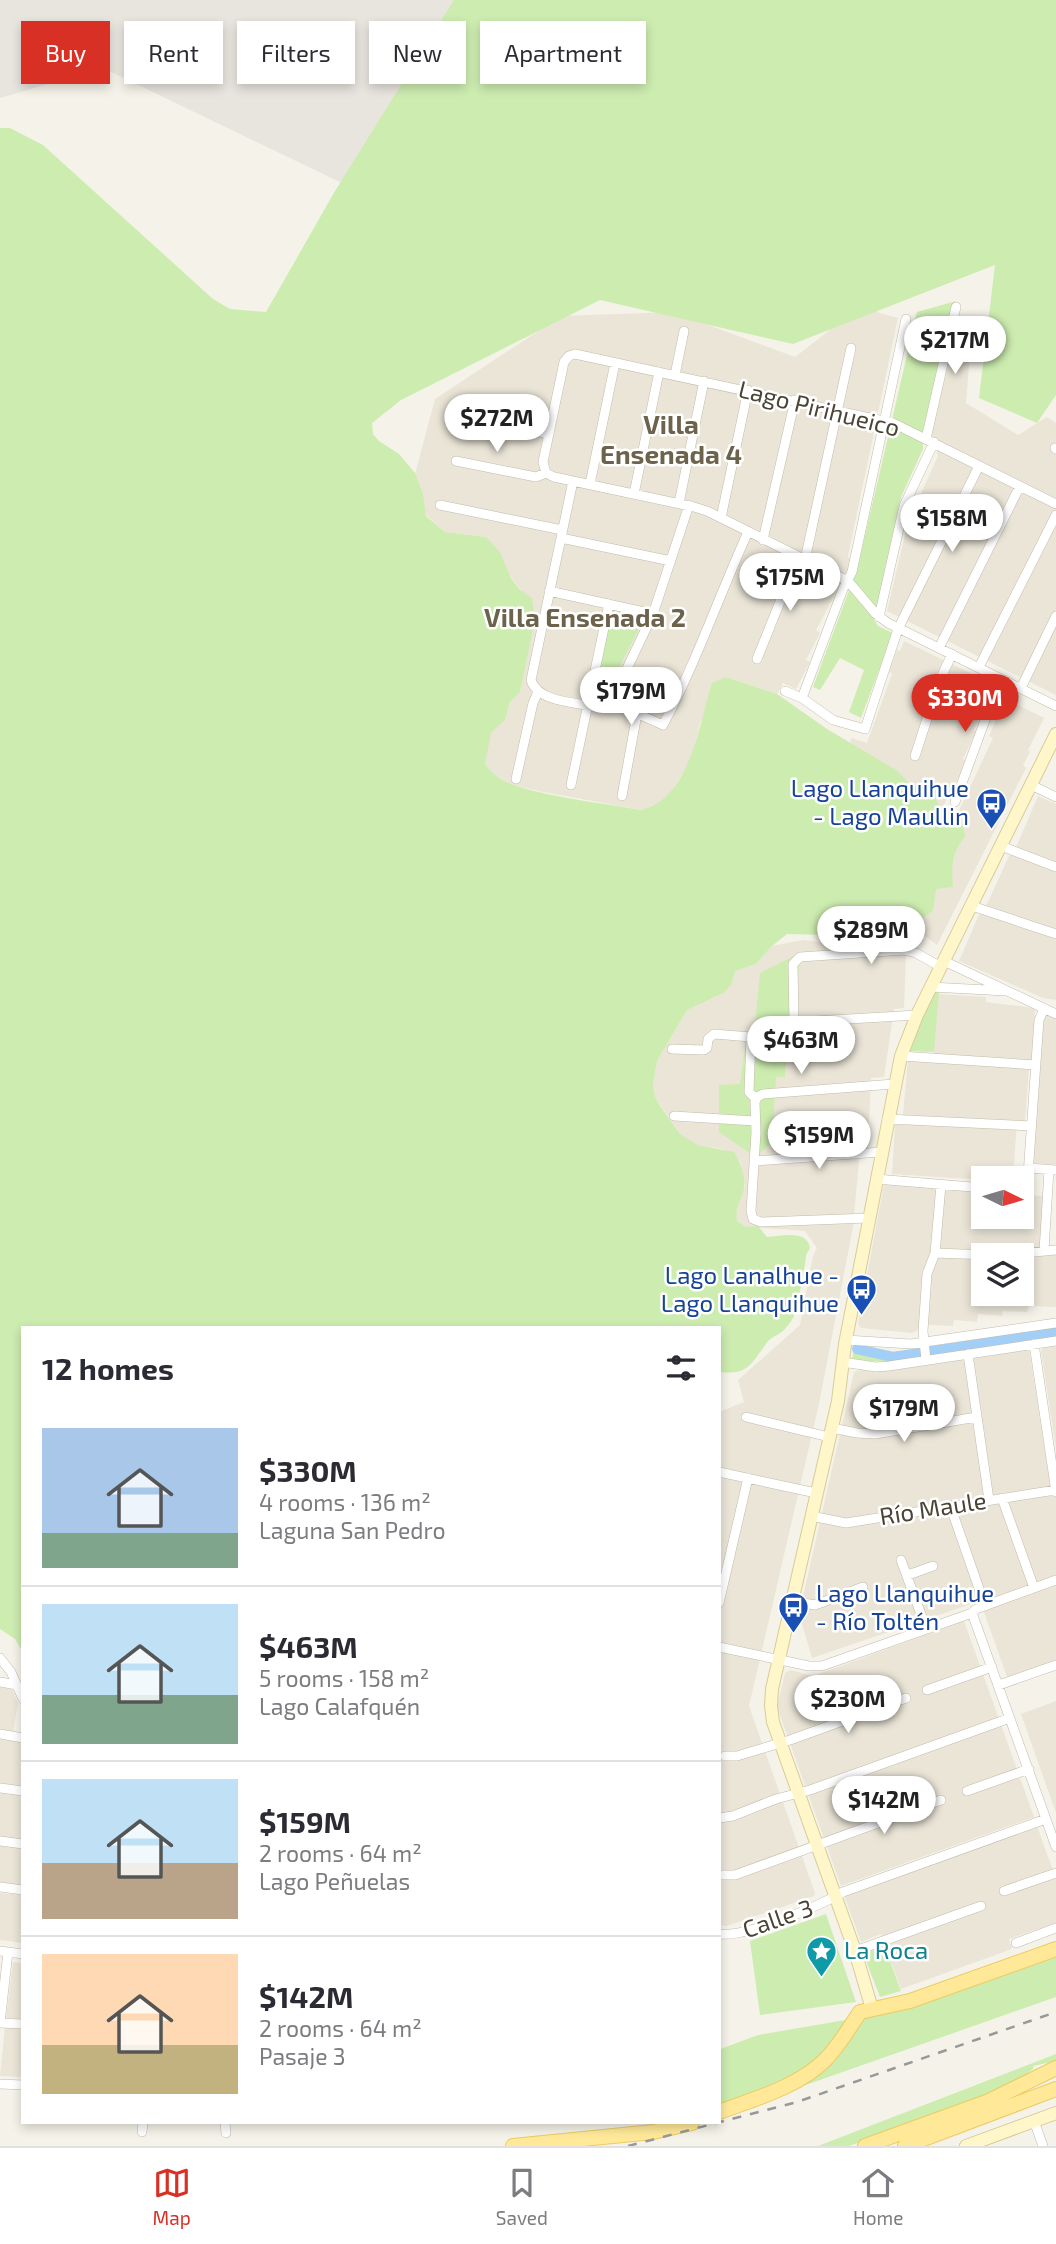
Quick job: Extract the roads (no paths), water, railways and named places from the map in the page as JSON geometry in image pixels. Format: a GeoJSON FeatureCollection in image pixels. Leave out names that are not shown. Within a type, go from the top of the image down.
{"type":"FeatureCollection","features":[{"type":"Feature","properties":{"kind":"main road"},"geometry":{"type":"LineString","coordinates":[[721,2111],[800,2080],[815,2070],[866,2010],[902,2004],[1056,1949]]}},
{"type":"Feature","properties":{"kind":"main road"},"geometry":{"type":"LineString","coordinates":[[865,2146],[980,2104],[1056,2068]]}},
{"type":"Feature","properties":{"kind":"main road"},"geometry":{"type":"LineString","coordinates":[[905,2146],[1056,2089]]}},
{"type":"Feature","properties":{"kind":"main road"},"geometry":{"type":"LineString","coordinates":[[513,2146],[653,2132],[688,2124]]}},
{"type":"Feature","properties":{"kind":"street"},"geometry":{"type":"LineString","coordinates":[[879,617],[904,506],[930,440],[956,307]]}},
{"type":"Feature","properties":{"kind":"street"},"geometry":{"type":"LineString","coordinates":[[802,698],[852,572],[906,319]]}},
{"type":"Feature","properties":{"kind":"street"},"geometry":{"type":"LineString","coordinates":[[675,375],[684,331]]}},
{"type":"Feature","properties":{"kind":"street"},"geometry":{"type":"LineString","coordinates":[[757,659],[801,559],[851,348]]}},
{"type":"Feature","properties":{"kind":"street","name":"Lago Pirihueico"},"geometry":{"type":"LineString","coordinates":[[549,434],[564,362],[569,356],[578,355],[886,421],[930,440],[1056,505]]}},
{"type":"Feature","properties":{"kind":"street"},"geometry":{"type":"LineString","coordinates":[[590,484],[615,363]]}},
{"type":"Feature","properties":{"kind":"street"},"geometry":{"type":"LineString","coordinates":[[634,494],[659,372]]}},
{"type":"Feature","properties":{"kind":"street"},"geometry":{"type":"LineString","coordinates":[[573,481],[531,677],[537,692],[546,696],[603,707],[611,702],[653,614],[671,561],[684,504],[704,381]]}},
{"type":"Feature","properties":{"kind":"street"},"geometry":{"type":"LineString","coordinates":[[721,518],[748,390]]}},
{"type":"Feature","properties":{"kind":"street"},"geometry":{"type":"LineString","coordinates":[[763,540],[794,400]]}},
{"type":"Feature","properties":{"kind":"street"},"geometry":{"type":"LineString","coordinates":[[462,416],[549,434],[544,462],[546,473],[551,476],[684,504],[721,518],[848,581],[879,617],[898,629],[1056,706]]}},
{"type":"Feature","properties":{"kind":"street"},"geometry":{"type":"LineString","coordinates":[[456,461],[536,477],[546,473]]}},
{"type":"Feature","properties":{"kind":"street"},"geometry":{"type":"LineString","coordinates":[[785,691],[802,698],[834,720],[865,729],[898,629],[979,466]]}},
{"type":"Feature","properties":{"kind":"street"},"geometry":{"type":"LineString","coordinates":[[939,648],[1020,486]]}},
{"type":"Feature","properties":{"kind":"street"},"geometry":{"type":"LineString","coordinates":[[440,505],[671,561]]}},
{"type":"Feature","properties":{"kind":"street"},"geometry":{"type":"LineString","coordinates":[[979,667],[1056,515]]}},
{"type":"Feature","properties":{"kind":"street"},"geometry":{"type":"LineString","coordinates":[[611,702],[663,725],[709,629],[748,532]]}},
{"type":"Feature","properties":{"kind":"street"},"geometry":{"type":"LineString","coordinates":[[549,592],[653,614]]}},
{"type":"Feature","properties":{"kind":"street"},"geometry":{"type":"LineString","coordinates":[[571,785],[609,604]]}},
{"type":"Feature","properties":{"kind":"street"},"geometry":{"type":"LineString","coordinates":[[1021,688],[1056,616]]}},
{"type":"Feature","properties":{"kind":"street"},"geometry":{"type":"LineString","coordinates":[[915,756],[939,682],[952,654]]}},
{"type":"Feature","properties":{"kind":"street"},"geometry":{"type":"LineString","coordinates":[[955,802],[988,712],[1004,680]]}},
{"type":"Feature","properties":{"kind":"street"},"geometry":{"type":"LineString","coordinates":[[516,779],[537,692]]}},
{"type":"Feature","properties":{"kind":"street"},"geometry":{"type":"LineString","coordinates":[[622,796],[637,714]]}},
{"type":"Feature","properties":{"kind":"street"},"geometry":{"type":"LineString","coordinates":[[866,2010],[855,1951],[781,1742],[771,1706],[838,1401],[846,1340],[901,1056],[917,1015],[1055,739]]}},
{"type":"Feature","properties":{"kind":"street"},"geometry":{"type":"LineString","coordinates":[[1031,785],[1056,797]]}},
{"type":"Feature","properties":{"kind":"street"},"geometry":{"type":"LineString","coordinates":[[1001,846],[1056,867]]}},
{"type":"Feature","properties":{"kind":"street"},"geometry":{"type":"LineString","coordinates":[[972,906],[1056,934]]}},
{"type":"Feature","properties":{"kind":"street"},"geometry":{"type":"LineString","coordinates":[[794,1023],[793,964],[800,957],[904,950],[1012,992],[1056,1014]]}},
{"type":"Feature","properties":{"kind":"street"},"geometry":{"type":"LineString","coordinates":[[931,988],[1012,992]]}},
{"type":"Feature","properties":{"kind":"street"},"geometry":{"type":"LineString","coordinates":[[1028,1166],[1039,1020],[1044,1009]]}},
{"type":"Feature","properties":{"kind":"street"},"geometry":{"type":"LineString","coordinates":[[756,1099],[751,1097],[749,1090],[751,1037],[754,1031],[764,1024],[917,1015]]}},
{"type":"Feature","properties":{"kind":"street"},"geometry":{"type":"LineString","coordinates":[[672,1049],[704,1051],[709,1037],[716,1034],[751,1037]]}},
{"type":"Feature","properties":{"kind":"street"},"geometry":{"type":"LineString","coordinates":[[901,1056],[1036,1065]]}},
{"type":"Feature","properties":{"kind":"street"},"geometry":{"type":"LineString","coordinates":[[756,1099],[763,1094],[894,1084]]}},
{"type":"Feature","properties":{"kind":"street"},"geometry":{"type":"LineString","coordinates":[[756,1099],[757,1133],[751,1216],[756,1220],[869,1218]]}},
{"type":"Feature","properties":{"kind":"street"},"geometry":{"type":"LineString","coordinates":[[674,1115],[755,1121]]}},
{"type":"Feature","properties":{"kind":"street"},"geometry":{"type":"LineString","coordinates":[[887,1119],[1031,1126]]}},
{"type":"Feature","properties":{"kind":"street"},"geometry":{"type":"LineString","coordinates":[[754,1161],[881,1152]]}},
{"type":"Feature","properties":{"kind":"street"},"geometry":{"type":"LineString","coordinates":[[1034,1168],[1053,1170],[1048,1190],[1044,1251]]}},
{"type":"Feature","properties":{"kind":"street"},"geometry":{"type":"LineString","coordinates":[[876,1179],[971,1187]]}},
{"type":"Feature","properties":{"kind":"street"},"geometry":{"type":"LineString","coordinates":[[926,1360],[923,1343],[927,1274],[935,1253],[941,1185]]}},
{"type":"Feature","properties":{"kind":"street"},"geometry":{"type":"LineString","coordinates":[[1034,1189],[1048,1190]]}},
{"type":"Feature","properties":{"kind":"street"},"geometry":{"type":"LineString","coordinates":[[1034,1252],[1056,1250]]}},
{"type":"Feature","properties":{"kind":"street"},"geometry":{"type":"LineString","coordinates":[[935,1253],[971,1254]]}},
{"type":"Feature","properties":{"kind":"street"},"geometry":{"type":"LineString","coordinates":[[846,1340],[891,1344],[923,1343],[1056,1322]]}},
{"type":"Feature","properties":{"kind":"street"},"geometry":{"type":"LineString","coordinates":[[842,1362],[881,1367],[1056,1341]]}},
{"type":"Feature","properties":{"kind":"street"},"geometry":{"type":"LineString","coordinates":[[1034,1344],[1056,1491]]}},
{"type":"Feature","properties":{"kind":"street"},"geometry":{"type":"LineString","coordinates":[[968,1354],[989,1500]]}},
{"type":"Feature","properties":{"kind":"street"},"geometry":{"type":"LineString","coordinates":[[746,1417],[831,1432],[876,1434],[977,1417]]}},
{"type":"Feature","properties":{"kind":"street"},"geometry":{"type":"LineString","coordinates":[[721,1472],[816,1493]]}},
{"type":"Feature","properties":{"kind":"street"},"geometry":{"type":"LineString","coordinates":[[721,1595],[748,1478]]}},
{"type":"Feature","properties":{"kind":"street","name":"Río Maule"},"geometry":{"type":"LineString","coordinates":[[811,1516],[846,1523],[950,1505],[1056,1491]]}},
{"type":"Feature","properties":{"kind":"street"},"geometry":{"type":"LineString","coordinates":[[1002,1498],[1034,1588]]}},
{"type":"Feature","properties":{"kind":"street"},"geometry":{"type":"LineString","coordinates":[[950,1505],[985,1606]]}},
{"type":"Feature","properties":{"kind":"street"},"geometry":{"type":"LineString","coordinates":[[901,1560],[926,1628]]}},
{"type":"Feature","properties":{"kind":"street"},"geometry":{"type":"LineString","coordinates":[[908,1575],[933,1566]]}},
{"type":"Feature","properties":{"kind":"street"},"geometry":{"type":"LineString","coordinates":[[721,1647],[813,1667],[822,1666],[1056,1580]]}},
{"type":"Feature","properties":{"kind":"street"},"geometry":{"type":"LineString","coordinates":[[792,1601],[815,1605],[863,1587]]}},
{"type":"Feature","properties":{"kind":"street"},"geometry":{"type":"LineString","coordinates":[[972,1613],[1056,1847]]}},
{"type":"Feature","properties":{"kind":"street"},"geometry":{"type":"LineString","coordinates":[[0,1658],[8,1667],[21,1694]]}},
{"type":"Feature","properties":{"kind":"street"},"geometry":{"type":"LineString","coordinates":[[999,1685],[1056,1665]]}},
{"type":"Feature","properties":{"kind":"street"},"geometry":{"type":"LineString","coordinates":[[927,1690],[992,1667]]}},
{"type":"Feature","properties":{"kind":"street"},"geometry":{"type":"LineString","coordinates":[[0,1682],[17,1685]]}},
{"type":"Feature","properties":{"kind":"street"},"geometry":{"type":"LineString","coordinates":[[725,1756],[737,1756],[781,1742],[906,1698]]}},
{"type":"Feature","properties":{"kind":"street"},"geometry":{"type":"LineString","coordinates":[[721,1818],[733,1816],[1010,1718]]}},
{"type":"Feature","properties":{"kind":"street"},"geometry":{"type":"LineString","coordinates":[[0,1734],[21,1738]]}},
{"type":"Feature","properties":{"kind":"street"},"geometry":{"type":"LineString","coordinates":[[967,1791],[1029,1769]]}},
{"type":"Feature","properties":{"kind":"street"},"geometry":{"type":"LineString","coordinates":[[0,1788],[21,1791]]}},
{"type":"Feature","properties":{"kind":"street"},"geometry":{"type":"LineString","coordinates":[[721,1875],[734,1875],[941,1800]]}},
{"type":"Feature","properties":{"kind":"street","name":"Calle 3"},"geometry":{"type":"LineString","coordinates":[[721,1934],[738,1934],[1046,1819]]}},
{"type":"Feature","properties":{"kind":"street"},"geometry":{"type":"LineString","coordinates":[[0,1841],[21,1844]]}},
{"type":"Feature","properties":{"kind":"street"},"geometry":{"type":"LineString","coordinates":[[1004,1891],[1056,1873]]}},
{"type":"Feature","properties":{"kind":"street"},"geometry":{"type":"LineString","coordinates":[[0,1887],[21,1890]]}},
{"type":"Feature","properties":{"kind":"street"},"geometry":{"type":"LineString","coordinates":[[855,1951],[982,1906]]}},
{"type":"Feature","properties":{"kind":"street"},"geometry":{"type":"LineString","coordinates":[[1016,1943],[1056,1928]]}},
{"type":"Feature","properties":{"kind":"street"},"geometry":{"type":"LineString","coordinates":[[4,1952],[0,2023],[21,2024]]}},
{"type":"Feature","properties":{"kind":"street"},"geometry":{"type":"LineString","coordinates":[[0,2084],[21,2085]]}},
{"type":"Feature","properties":{"kind":"street"},"geometry":{"type":"LineString","coordinates":[[966,2146],[1056,2113]]}},
{"type":"Feature","properties":{"kind":"street"},"geometry":{"type":"LineString","coordinates":[[1034,2121],[1043,2146]]}},
{"type":"Feature","properties":{"kind":"waterway"},"geometry":{"type":"LineString","coordinates":[[857,1349],[893,1357],[1056,1332]]}},
{"type":"Feature","properties":{"kind":"railway"},"geometry":{"type":"LineString","coordinates":[[721,2122],[797,2102],[1056,2012]]}},
{"type":"Feature","properties":{"kind":"railway"},"geometry":{"type":"LineString","coordinates":[[628,2146],[712,2124]]}},
{"type":"Feature","properties":{"kind":"place","name":"Lago Llanquihue - Lago Maullin"},"geometry":{"type":"Point","coordinates":[992,830]}},
{"type":"Feature","properties":{"kind":"place","name":"Lago Lanalhue - Lago Llanquihue"},"geometry":{"type":"Point","coordinates":[862,1317]}},
{"type":"Feature","properties":{"kind":"place","name":"Lago Llanquihue - Río Toltén"},"geometry":{"type":"Point","coordinates":[793,1635]}},
{"type":"Feature","properties":{"kind":"place","name":"La Roca"},"geometry":{"type":"Point","coordinates":[821,1978]}},
{"type":"Feature","properties":{"kind":"district","name":"Villa Ensenada 4"},"geometry":{"type":"Point","coordinates":[671,440]}},
{"type":"Feature","properties":{"kind":"district","name":"Villa Ensenada 2"},"geometry":{"type":"Point","coordinates":[585,618]}}]}
